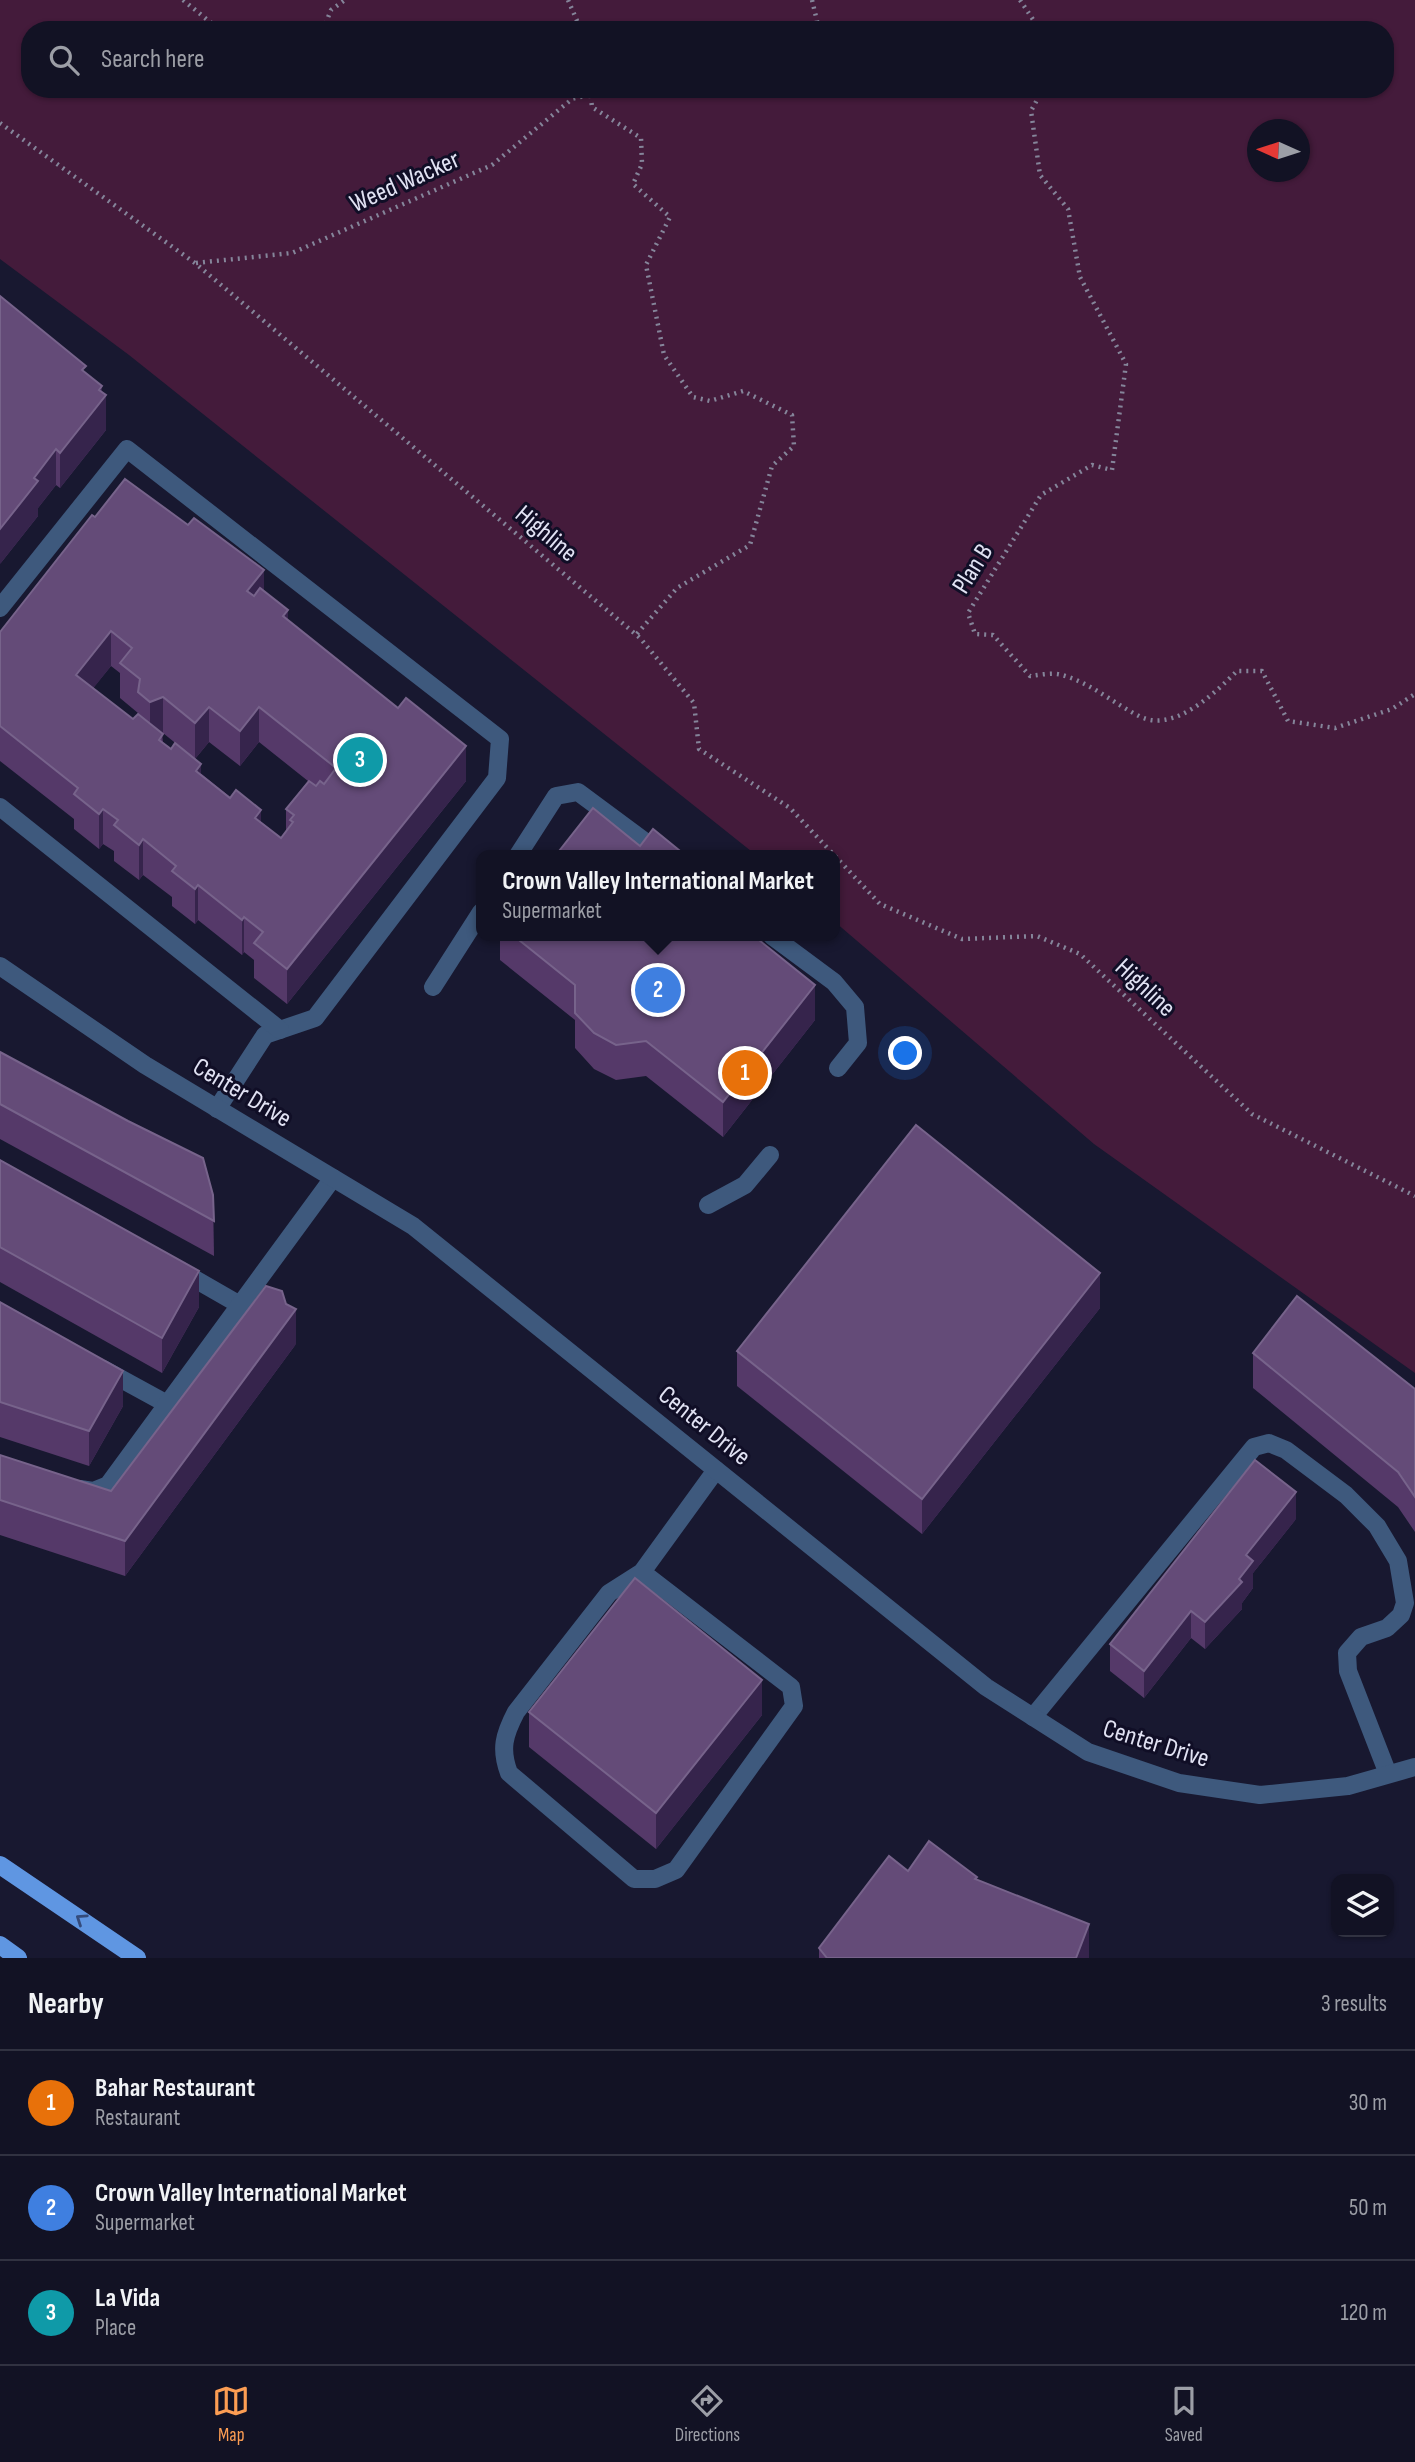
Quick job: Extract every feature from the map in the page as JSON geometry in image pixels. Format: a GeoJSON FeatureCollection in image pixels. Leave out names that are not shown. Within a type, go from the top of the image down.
{"type":"FeatureCollection","features":[{"type":"Feature","properties":{"kind":"main road"},"geometry":{"type":"LineString","coordinates":[[0,1865],[137,1958]]}},
{"type":"Feature","properties":{"kind":"main road"},"geometry":{"type":"LineString","coordinates":[[0,1945],[18,1958]]}},
{"type":"Feature","properties":{"kind":"street"},"geometry":{"type":"LineString","coordinates":[[0,608],[127,449],[499,739],[498,778],[315,1018],[265,1035],[217,1109]]}},
{"type":"Feature","properties":{"kind":"street"},"geometry":{"type":"LineString","coordinates":[[521,850],[556,796],[578,793],[656,850]]}},
{"type":"Feature","properties":{"kind":"street"},"geometry":{"type":"LineString","coordinates":[[0,807],[280,1030]]}},
{"type":"Feature","properties":{"kind":"street"},"geometry":{"type":"LineString","coordinates":[[433,987],[476,920]]}},
{"type":"Feature","properties":{"kind":"street"},"geometry":{"type":"LineString","coordinates":[[779,941],[834,982],[855,1007],[858,1043],[838,1068]]}},
{"type":"Feature","properties":{"kind":"street","name":"Center Drive"},"geometry":{"type":"LineString","coordinates":[[0,966],[145,1065],[414,1226],[986,1687],[1088,1752],[1179,1783],[1260,1795],[1348,1786],[1415,1767]]}},
{"type":"Feature","properties":{"kind":"street"},"geometry":{"type":"LineString","coordinates":[[708,1205],[745,1185],[770,1155]]}},
{"type":"Feature","properties":{"kind":"street"},"geometry":{"type":"LineString","coordinates":[[65,1484],[93,1491],[108,1485],[333,1178]]}},
{"type":"Feature","properties":{"kind":"street"},"geometry":{"type":"LineString","coordinates":[[168,1264],[240,1305]]}},
{"type":"Feature","properties":{"kind":"street"},"geometry":{"type":"LineString","coordinates":[[83,1358],[167,1404]]}},
{"type":"Feature","properties":{"kind":"street"},"geometry":{"type":"LineString","coordinates":[[1033,1717],[1254,1447],[1269,1443],[1286,1450],[1346,1495],[1377,1526],[1398,1561],[1405,1603],[1401,1615],[1387,1628],[1361,1637],[1347,1653],[1348,1671],[1388,1774]]}},
{"type":"Feature","properties":{"kind":"street"},"geometry":{"type":"LineString","coordinates":[[642,1572],[791,1687],[794,1706],[676,1870],[655,1879],[634,1879],[509,1773],[502,1755],[504,1733],[516,1712],[609,1593],[642,1572],[716,1470]]}},
{"type":"Feature","properties":{"kind":"path"},"geometry":{"type":"LineString","coordinates":[[183,0],[209,21]]}},
{"type":"Feature","properties":{"kind":"path"},"geometry":{"type":"LineString","coordinates":[[327,21],[331,10],[345,0]]}},
{"type":"Feature","properties":{"kind":"path"},"geometry":{"type":"LineString","coordinates":[[568,0],[577,21]]}},
{"type":"Feature","properties":{"kind":"path"},"geometry":{"type":"LineString","coordinates":[[812,0],[817,21]]}},
{"type":"Feature","properties":{"kind":"path"},"geometry":{"type":"LineString","coordinates":[[1020,0],[1034,21]]}},
{"type":"Feature","properties":{"kind":"path","name":"Weed Wacker"},"geometry":{"type":"LineString","coordinates":[[195,263],[292,253],[492,165],[575,98]]}},
{"type":"Feature","properties":{"kind":"path"},"geometry":{"type":"LineString","coordinates":[[591,98],[592,107],[641,138],[642,164],[633,184],[670,217],[646,265],[664,355],[693,397],[710,401],[743,391],[792,415],[794,446],[772,466],[750,545],[677,588],[636,635]]}},
{"type":"Feature","properties":{"kind":"path","name":"Plan B"},"geometry":{"type":"LineString","coordinates":[[1038,98],[1031,111],[1041,175],[1068,209],[1080,277],[1126,364],[1112,470],[1092,465],[1041,495],[968,613],[975,634],[993,635],[1030,676],[1060,674],[1113,699],[1141,718],[1168,719],[1195,707],[1237,671],[1262,671],[1288,721],[1335,728],[1392,709],[1415,694]]}},
{"type":"Feature","properties":{"kind":"path","name":"Highline"},"geometry":{"type":"LineString","coordinates":[[0,123],[195,263],[636,635],[694,703],[699,749],[790,808],[828,850]]}},
{"type":"Feature","properties":{"kind":"path","name":"Highline"},"geometry":{"type":"LineString","coordinates":[[840,862],[880,904],[962,939],[1037,936],[1080,954],[1252,1114],[1415,1196]]}},
{"type":"Feature","properties":{"kind":"shaded area"},"geometry":{"type":"Polygon","coordinates":[[[0,0],[1415,0],[1415,1373],[1094,1144],[840,926],[840,850],[750,850],[129,355],[0,259],[0,0]]]}},
{"type":"Feature","properties":{"kind":"building"},"geometry":{"type":"Polygon","coordinates":[[[0,296],[86,366],[82,370],[102,386],[99,390],[106,395],[60,453],[56,449],[34,478],[38,481],[0,529],[0,296]]]}},
{"type":"Feature","properties":{"kind":"building"},"geometry":{"type":"Polygon","coordinates":[[[125,479],[188,525],[194,518],[264,570],[247,591],[254,596],[260,588],[288,610],[283,616],[398,708],[406,698],[466,746],[287,969],[254,943],[263,932],[244,917],[242,920],[198,885],[195,889],[172,871],[176,866],[143,839],[139,845],[114,825],[118,820],[103,809],[99,814],[74,794],[78,788],[0,726],[0,632],[92,515],[95,517],[125,479]],[[111,631],[76,675],[133,719],[138,714],[163,734],[159,740],[171,749],[175,743],[201,764],[196,771],[230,798],[236,790],[261,810],[255,818],[281,838],[293,822],[290,820],[294,815],[286,809],[309,781],[316,786],[320,781],[324,784],[336,768],[259,707],[240,731],[209,707],[195,723],[163,697],[150,702],[138,692],[140,679],[120,663],[132,648],[111,631]]]}},
{"type":"Feature","properties":{"kind":"building"},"geometry":{"type":"Polygon","coordinates":[[[593,808],[640,846],[653,829],[679,850],[560,850],[593,808]]]}},
{"type":"Feature","properties":{"kind":"building"},"geometry":{"type":"Polygon","coordinates":[[[520,941],[760,941],[815,985],[723,1102],[646,1041],[616,1045],[594,1033],[575,1013],[575,985],[520,941]]]}},
{"type":"Feature","properties":{"kind":"building"},"geometry":{"type":"Polygon","coordinates":[[[0,1052],[203,1158],[213,1195],[214,1221],[0,1104],[0,1052]]]}},
{"type":"Feature","properties":{"kind":"building"},"geometry":{"type":"Polygon","coordinates":[[[916,1125],[1100,1273],[922,1499],[737,1351],[916,1125]]]}},
{"type":"Feature","properties":{"kind":"building"},"geometry":{"type":"Polygon","coordinates":[[[0,1160],[199,1271],[162,1338],[0,1247],[0,1160]]]}},
{"type":"Feature","properties":{"kind":"building"},"geometry":{"type":"Polygon","coordinates":[[[266,1286],[282,1291],[286,1304],[296,1309],[125,1541],[0,1500],[0,1455],[111,1491],[266,1286]]]}},
{"type":"Feature","properties":{"kind":"building"},"geometry":{"type":"Polygon","coordinates":[[[1297,1296],[1415,1389],[1415,1497],[1398,1472],[1253,1353],[1297,1296]]]}},
{"type":"Feature","properties":{"kind":"building"},"geometry":{"type":"Polygon","coordinates":[[[0,1302],[123,1371],[89,1431],[0,1402],[0,1302]]]}},
{"type":"Feature","properties":{"kind":"building"},"geometry":{"type":"Polygon","coordinates":[[[1255,1460],[1296,1492],[1246,1555],[1253,1561],[1239,1579],[1242,1582],[1205,1622],[1191,1611],[1144,1671],[1110,1644],[1255,1460]]]}},
{"type":"Feature","properties":{"kind":"building"},"geometry":{"type":"Polygon","coordinates":[[[635,1578],[762,1680],[656,1813],[529,1712],[635,1578]]]}},
{"type":"Feature","properties":{"kind":"building"},"geometry":{"type":"Polygon","coordinates":[[[929,1841],[977,1877],[975,1879],[1089,1924],[1076,1958],[827,1958],[819,1948],[889,1856],[908,1871],[929,1841]]]}},
{"type":"Feature","properties":{"kind":"place","name":"La Vida"},"geometry":{"type":"Point","coordinates":[360,760]}},
{"type":"Feature","properties":{"kind":"place","name":"Crown Valley International Market"},"geometry":{"type":"Point","coordinates":[658,990]}},
{"type":"Feature","properties":{"kind":"place","name":"Bahar Restaurant"},"geometry":{"type":"Point","coordinates":[745,1073]}}]}
